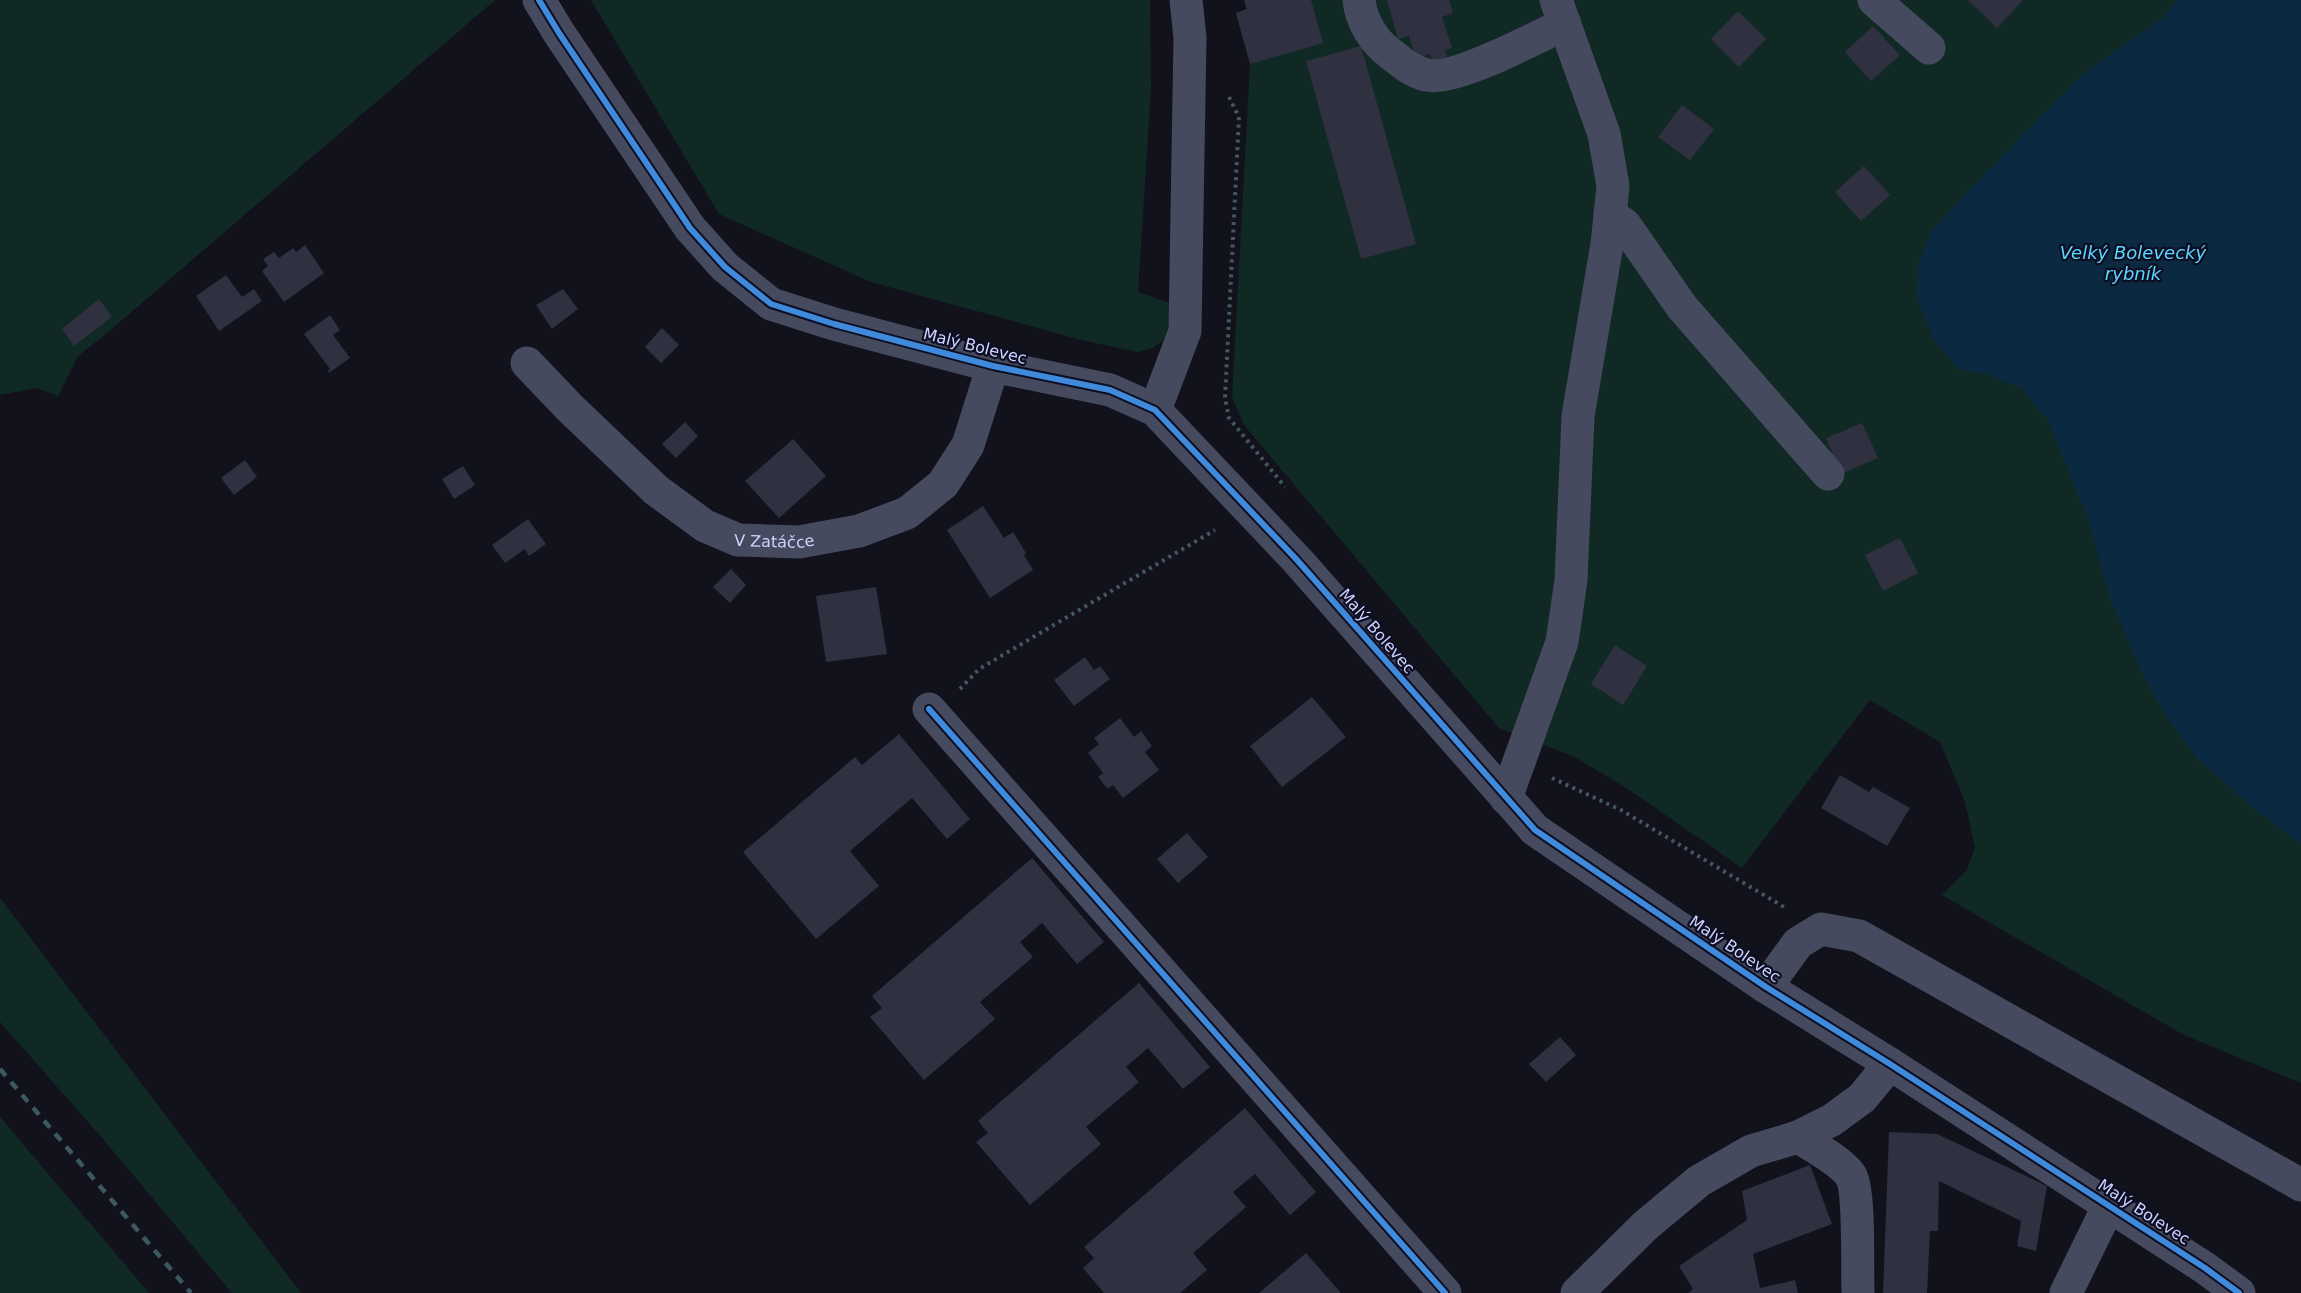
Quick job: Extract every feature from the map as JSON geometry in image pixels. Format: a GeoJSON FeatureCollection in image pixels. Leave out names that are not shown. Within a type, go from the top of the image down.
{"type":"FeatureCollection","features":[{"type":"Feature","properties":{"kind":"street","name":"Malý Bolevec"},"geometry":{"type":"LineString","coordinates":[[539,0],[690,228],[725,267],[771,304],[834,324],[993,366],[1110,390],[1155,410],[1249,510],[1535,830],[1766,987],[2109,1205],[2239,1293]]}},
{"type":"Feature","properties":{"kind":"street"},"geometry":{"type":"LineString","coordinates":[[1155,410],[1185,331],[1190,38],[1186,0]]}},
{"type":"Feature","properties":{"kind":"street"},"geometry":{"type":"LineString","coordinates":[[1359,0],[1368,30],[1386,50],[1408,67],[1426,75],[1439,76],[1459,72],[1560,12],[1604,134],[1613,186],[1607,244],[1578,416],[1572,580],[1562,642],[1506,798]]}},
{"type":"Feature","properties":{"kind":"street"},"geometry":{"type":"LineString","coordinates":[[1874,0],[1929,48]]}},
{"type":"Feature","properties":{"kind":"street"},"geometry":{"type":"LineString","coordinates":[[1610,214],[1625,225],[1682,307],[1828,474]]}},
{"type":"Feature","properties":{"kind":"street","name":"V Zatáčce"},"geometry":{"type":"LineString","coordinates":[[527,363],[570,408],[656,490],[705,526],[738,540],[799,542],[859,531],[907,513],[943,484],[968,445],[993,366]]}},
{"type":"Feature","properties":{"kind":"street"},"geometry":{"type":"LineString","coordinates":[[932,713],[1445,1293]]}},
{"type":"Feature","properties":{"kind":"street"},"geometry":{"type":"LineString","coordinates":[[1766,987],[1798,943],[1821,928],[1859,936],[2301,1185]]}},
{"type":"Feature","properties":{"kind":"street"},"geometry":{"type":"LineString","coordinates":[[1577,1293],[1646,1225],[1699,1181],[1751,1151],[1798,1137],[1832,1120],[1862,1098],[1890,1064]]}},
{"type":"Feature","properties":{"kind":"street"},"geometry":{"type":"LineString","coordinates":[[1798,1137],[1836,1162],[1851,1176],[1856,1196],[1858,1293]]}},
{"type":"Feature","properties":{"kind":"street","name":"Malý Bolevec"},"geometry":{"type":"LineString","coordinates":[[2066,1293],[2109,1205]]}},
{"type":"Feature","properties":{"kind":"path"},"geometry":{"type":"LineString","coordinates":[[932,713],[979,669],[1249,510]]}},
{"type":"Feature","properties":{"kind":"green space"},"geometry":{"type":"Polygon","coordinates":[[[0,0],[495,0],[78,356],[58,396],[36,388],[0,395],[0,0]]]}},
{"type":"Feature","properties":{"kind":"green space"},"geometry":{"type":"Polygon","coordinates":[[[591,0],[1150,0],[1151,89],[1138,292],[1170,303],[1168,336],[1153,348],[1138,352],[1081,340],[871,282],[719,214],[591,0]]]}},
{"type":"Feature","properties":{"kind":"green space"},"geometry":{"type":"Polygon","coordinates":[[[1244,0],[2301,0],[2301,1083],[2184,1035],[1942,895],[1966,871],[1975,848],[1965,802],[1940,742],[1870,700],[1742,868],[1628,789],[1573,756],[1499,728],[1244,425],[1232,397],[1250,64],[1236,13],[1246,9],[1244,0]]]}},
{"type":"Feature","properties":{"kind":"green space"},"geometry":{"type":"Polygon","coordinates":[[[0,898],[301,1293],[232,1293],[103,1139],[0,1022],[0,898]]]}},
{"type":"Feature","properties":{"kind":"green space"},"geometry":{"type":"Polygon","coordinates":[[[0,1117],[149,1293],[0,1293],[0,1117]]]}},
{"type":"Feature","properties":{"kind":"water","name":"Velký Bolevecký rybník"},"geometry":{"type":"Polygon","coordinates":[[[2176,0],[2301,0],[2301,844],[2256,810],[2198,760],[2167,718],[2146,681],[2111,602],[2088,519],[2048,420],[2021,388],[1986,374],[1960,370],[1933,339],[1917,298],[1918,263],[1932,231],[1966,193],[2086,71],[2164,17],[2176,0]]]}},
{"type":"Feature","properties":{"kind":"building"},"geometry":{"type":"Polygon","coordinates":[[[1244,0],[1311,0],[1323,43],[1250,64],[1236,13],[1247,9],[1244,0]]]}},
{"type":"Feature","properties":{"kind":"building"},"geometry":{"type":"Polygon","coordinates":[[[1387,0],[1449,0],[1453,13],[1442,17],[1452,48],[1445,50],[1447,57],[1433,61],[1430,54],[1416,59],[1409,36],[1398,39],[1387,0]]]}},
{"type":"Feature","properties":{"kind":"building"},"geometry":{"type":"Polygon","coordinates":[[[1968,0],[2023,0],[1997,28],[1968,0]]]}},
{"type":"Feature","properties":{"kind":"building"},"geometry":{"type":"Polygon","coordinates":[[[1738,11],[1766,39],[1739,67],[1711,39],[1738,11]]]}},
{"type":"Feature","properties":{"kind":"building"},"geometry":{"type":"Polygon","coordinates":[[[1873,26],[1900,55],[1871,81],[1845,52],[1873,26]]]}},
{"type":"Feature","properties":{"kind":"building"},"geometry":{"type":"Polygon","coordinates":[[[1361,46],[1416,244],[1361,259],[1306,61],[1361,46]]]}},
{"type":"Feature","properties":{"kind":"building"},"geometry":{"type":"Polygon","coordinates":[[[1682,105],[1714,129],[1690,160],[1658,137],[1682,105]]]}},
{"type":"Feature","properties":{"kind":"building"},"geometry":{"type":"Polygon","coordinates":[[[1864,166],[1890,195],[1861,221],[1835,192],[1864,166]]]}},
{"type":"Feature","properties":{"kind":"building"},"geometry":{"type":"Polygon","coordinates":[[[305,245],[324,273],[284,302],[262,271],[268,266],[263,259],[274,252],[279,258],[293,248],[296,252],[305,245]]]}},
{"type":"Feature","properties":{"kind":"building"},"geometry":{"type":"Polygon","coordinates":[[[226,275],[242,297],[254,289],[262,301],[219,331],[196,296],[226,275]]]}},
{"type":"Feature","properties":{"kind":"building"},"geometry":{"type":"Polygon","coordinates":[[[563,289],[578,309],[552,329],[536,305],[563,289]]]}},
{"type":"Feature","properties":{"kind":"building"},"geometry":{"type":"Polygon","coordinates":[[[99,299],[112,317],[74,346],[62,329],[99,299]]]}},
{"type":"Feature","properties":{"kind":"building"},"geometry":{"type":"Polygon","coordinates":[[[330,315],[340,330],[333,335],[350,358],[329,373],[330,369],[304,334],[330,315]]]}},
{"type":"Feature","properties":{"kind":"building"},"geometry":{"type":"Polygon","coordinates":[[[662,328],[679,345],[661,363],[645,347],[662,328]]]}},
{"type":"Feature","properties":{"kind":"building"},"geometry":{"type":"Polygon","coordinates":[[[685,422],[698,436],[676,458],[662,444],[685,422]]]}},
{"type":"Feature","properties":{"kind":"building"},"geometry":{"type":"Polygon","coordinates":[[[1862,423],[1878,458],[1841,474],[1826,438],[1862,423]]]}},
{"type":"Feature","properties":{"kind":"building"},"geometry":{"type":"Polygon","coordinates":[[[793,439],[826,476],[779,518],[745,481],[793,439]]]}},
{"type":"Feature","properties":{"kind":"building"},"geometry":{"type":"Polygon","coordinates":[[[245,460],[257,477],[234,495],[221,478],[245,460]]]}},
{"type":"Feature","properties":{"kind":"building"},"geometry":{"type":"Polygon","coordinates":[[[463,466],[475,485],[454,499],[442,479],[463,466]]]}},
{"type":"Feature","properties":{"kind":"building"},"geometry":{"type":"Polygon","coordinates":[[[983,506],[1004,538],[1013,532],[1033,570],[990,598],[947,530],[983,506]]]}},
{"type":"Feature","properties":{"kind":"building"},"geometry":{"type":"Polygon","coordinates":[[[528,519],[546,544],[529,556],[525,549],[505,563],[492,545],[528,519]]]}},
{"type":"Feature","properties":{"kind":"building"},"geometry":{"type":"Polygon","coordinates":[[[1900,538],[1918,573],[1883,591],[1865,555],[1900,538]]]}},
{"type":"Feature","properties":{"kind":"building"},"geometry":{"type":"Polygon","coordinates":[[[731,569],[746,585],[730,603],[713,587],[731,569]]]}},
{"type":"Feature","properties":{"kind":"building"},"geometry":{"type":"Polygon","coordinates":[[[876,587],[887,654],[826,662],[816,596],[876,587]]]}},
{"type":"Feature","properties":{"kind":"building"},"geometry":{"type":"Polygon","coordinates":[[[1615,645],[1647,666],[1623,705],[1591,684],[1615,645]]]}},
{"type":"Feature","properties":{"kind":"building"},"geometry":{"type":"Polygon","coordinates":[[[1085,657],[1094,670],[1100,666],[1110,679],[1074,706],[1054,680],[1085,657]]]}},
{"type":"Feature","properties":{"kind":"building"},"geometry":{"type":"Polygon","coordinates":[[[1312,697],[1346,737],[1282,787],[1250,746],[1312,697]]]}},
{"type":"Feature","properties":{"kind":"building"},"geometry":{"type":"Polygon","coordinates":[[[1120,718],[1134,737],[1141,731],[1152,746],[1145,752],[1159,770],[1123,798],[1113,785],[1108,789],[1098,777],[1103,773],[1088,753],[1099,744],[1094,738],[1120,718]]]}},
{"type":"Feature","properties":{"kind":"building"},"geometry":{"type":"Polygon","coordinates":[[[899,734],[970,819],[947,839],[912,798],[850,851],[879,886],[816,939],[743,852],[855,757],[862,765],[899,734]]]}},
{"type":"Feature","properties":{"kind":"building"},"geometry":{"type":"Polygon","coordinates":[[[1840,775],[1869,792],[1873,787],[1910,808],[1887,846],[1821,808],[1840,775]]]}},
{"type":"Feature","properties":{"kind":"building"},"geometry":{"type":"Polygon","coordinates":[[[1187,833],[1208,857],[1178,883],[1157,859],[1187,833]]]}},
{"type":"Feature","properties":{"kind":"building"},"geometry":{"type":"Polygon","coordinates":[[[1032,858],[1104,942],[1077,964],[1042,923],[1020,942],[1033,957],[980,1002],[995,1019],[924,1080],[870,1017],[882,1008],[872,996],[1032,858]]]}},
{"type":"Feature","properties":{"kind":"building"},"geometry":{"type":"Polygon","coordinates":[[[1139,983],[1210,1067],[1183,1089],[1148,1048],[1126,1067],[1139,1082],[1086,1127],[1101,1144],[1030,1205],[976,1142],[988,1133],[978,1121],[1139,983]]]}},
{"type":"Feature","properties":{"kind":"building"},"geometry":{"type":"Polygon","coordinates":[[[1560,1037],[1576,1055],[1546,1082],[1529,1064],[1560,1037]]]}},
{"type":"Feature","properties":{"kind":"building"},"geometry":{"type":"Polygon","coordinates":[[[1245,1108],[1316,1192],[1290,1215],[1255,1174],[1233,1192],[1246,1207],[1193,1253],[1207,1270],[1180,1293],[1104,1293],[1083,1268],[1094,1258],[1084,1247],[1245,1108]]]}},
{"type":"Feature","properties":{"kind":"building"},"geometry":{"type":"Polygon","coordinates":[[[1889,1132],[1937,1134],[2047,1186],[2036,1251],[2017,1246],[2021,1221],[1939,1181],[1938,1231],[1930,1231],[1927,1293],[1883,1293],[1889,1132]]]}},
{"type":"Feature","properties":{"kind":"building"},"geometry":{"type":"Polygon","coordinates":[[[1810,1165],[1832,1224],[1753,1254],[1760,1288],[1795,1280],[1798,1293],[1688,1293],[1693,1289],[1679,1266],[1747,1220],[1742,1191],[1810,1165]]]}},
{"type":"Feature","properties":{"kind":"building"},"geometry":{"type":"Polygon","coordinates":[[[1306,1253],[1341,1293],[1259,1293],[1306,1253]]]}},
{"type":"Feature","properties":{"kind":"railway"},"geometry":{"type":"LineString","coordinates":[[0,1069],[191,1293]]}},
{"type":"Feature","properties":{"kind":"cycle path"},"geometry":{"type":"LineString","coordinates":[[539,0],[690,228],[725,267],[771,304],[834,324],[993,366],[1110,390],[1155,410],[1297,560],[1535,830],[1766,987],[1890,1064],[2205,1268],[2239,1293]]}},
{"type":"Feature","properties":{"kind":"cycle path"},"geometry":{"type":"LineString","coordinates":[[929,709],[1445,1293]]}}]}
